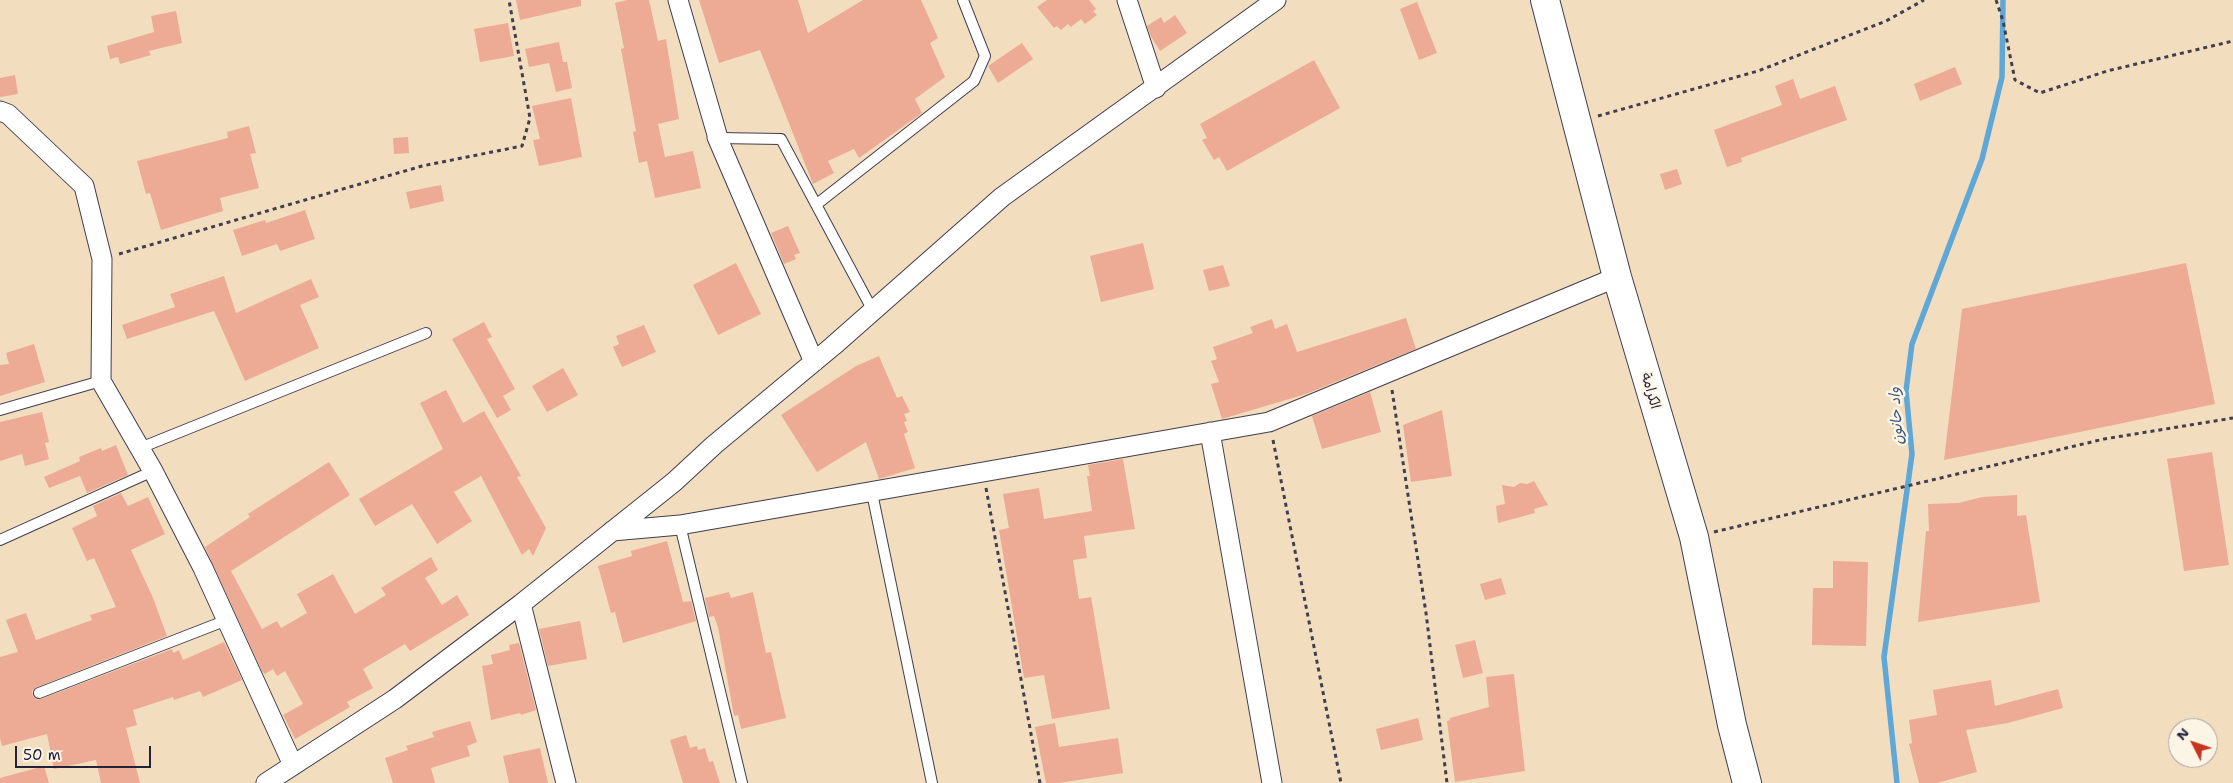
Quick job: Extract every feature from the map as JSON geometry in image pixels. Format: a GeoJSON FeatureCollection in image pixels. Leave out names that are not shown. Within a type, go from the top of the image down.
{"type":"FeatureCollection","features":[{"type":"Feature","properties":{"kind":"main road","name":"الكرامة"},"geometry":{"type":"LineString","coordinates":[[1545,0],[1617,277],[1694,537],[1732,725],[1747,783]]}},
{"type":"Feature","properties":{"kind":"street"},"geometry":{"type":"LineString","coordinates":[[678,0],[718,137],[814,362]]}},
{"type":"Feature","properties":{"kind":"street"},"geometry":{"type":"LineString","coordinates":[[1127,0],[1156,88]]}},
{"type":"Feature","properties":{"kind":"street"},"geometry":{"type":"LineString","coordinates":[[272,781],[293,765],[395,699],[521,604],[674,482],[1002,197],[1276,0]]}},
{"type":"Feature","properties":{"kind":"street"},"geometry":{"type":"LineString","coordinates":[[0,111],[8,114],[84,186],[102,259],[101,381],[140,448],[203,568],[293,765]]}},
{"type":"Feature","properties":{"kind":"street"},"geometry":{"type":"LineString","coordinates":[[612,530],[680,525],[1270,422],[1617,277]]}},
{"type":"Feature","properties":{"kind":"street"},"geometry":{"type":"LineString","coordinates":[[1210,432],[1272,783]]}},
{"type":"Feature","properties":{"kind":"street"},"geometry":{"type":"LineString","coordinates":[[521,604],[566,783]]}},
{"type":"Feature","properties":{"kind":"lane"},"geometry":{"type":"LineString","coordinates":[[817,204],[974,81],[984,56],[963,0]]}},
{"type":"Feature","properties":{"kind":"lane"},"geometry":{"type":"LineString","coordinates":[[718,137],[781,139],[873,311]]}},
{"type":"Feature","properties":{"kind":"lane"},"geometry":{"type":"LineString","coordinates":[[140,448],[426,333]]}},
{"type":"Feature","properties":{"kind":"lane"},"geometry":{"type":"LineString","coordinates":[[0,410],[101,381]]}},
{"type":"Feature","properties":{"kind":"lane"},"geometry":{"type":"LineString","coordinates":[[0,540],[153,472]]}},
{"type":"Feature","properties":{"kind":"lane"},"geometry":{"type":"LineString","coordinates":[[872,493],[932,783]]}},
{"type":"Feature","properties":{"kind":"lane"},"geometry":{"type":"LineString","coordinates":[[680,525],[742,783]]}},
{"type":"Feature","properties":{"kind":"lane"},"geometry":{"type":"LineString","coordinates":[[39,693],[226,620]]}},
{"type":"Feature","properties":{"kind":"path"},"geometry":{"type":"LineString","coordinates":[[102,259],[422,166],[522,146],[530,118],[509,0]]}},
{"type":"Feature","properties":{"kind":"path"},"geometry":{"type":"LineString","coordinates":[[1576,122],[1758,71],[1886,21],[1924,0]]}},
{"type":"Feature","properties":{"kind":"path"},"geometry":{"type":"LineString","coordinates":[[1996,0],[2004,21],[2015,80],[2040,93],[2108,71],[2233,41]]}},
{"type":"Feature","properties":{"kind":"path"},"geometry":{"type":"LineString","coordinates":[[1390,372],[1426,613],[1447,783]]}},
{"type":"Feature","properties":{"kind":"path"},"geometry":{"type":"LineString","coordinates":[[1694,537],[2104,439],[2233,418]]}},
{"type":"Feature","properties":{"kind":"path"},"geometry":{"type":"LineString","coordinates":[[1270,422],[1341,783]]}},
{"type":"Feature","properties":{"kind":"path"},"geometry":{"type":"LineString","coordinates":[[983,472],[1040,783]]}},
{"type":"Feature","properties":{"kind":"building"},"geometry":{"type":"Polygon","coordinates":[[[516,0],[581,0],[581,6],[520,20],[516,0]]]}},
{"type":"Feature","properties":{"kind":"building"},"geometry":{"type":"Polygon","coordinates":[[[627,0],[649,0],[658,41],[666,39],[679,119],[658,124],[665,157],[693,151],[701,188],[655,198],[647,161],[639,163],[633,132],[636,131],[621,49],[624,48],[615,3],[627,0]]]}},
{"type":"Feature","properties":{"kind":"building"},"geometry":{"type":"Polygon","coordinates":[[[699,0],[798,0],[808,33],[863,0],[921,0],[938,38],[930,43],[945,77],[915,99],[922,113],[859,158],[854,149],[828,161],[834,173],[813,184],[760,50],[719,63],[699,0]]]}},
{"type":"Feature","properties":{"kind":"building"},"geometry":{"type":"Polygon","coordinates":[[[1047,0],[1089,0],[1096,9],[1093,11],[1097,15],[1085,24],[1081,19],[1071,27],[1068,24],[1061,30],[1057,26],[1054,28],[1037,7],[1047,0]]]}},
{"type":"Feature","properties":{"kind":"building"},"geometry":{"type":"Polygon","coordinates":[[[1417,2],[1437,53],[1419,60],[1400,9],[1417,2]]]}},
{"type":"Feature","properties":{"kind":"building"},"geometry":{"type":"Polygon","coordinates":[[[176,11],[182,43],[149,51],[151,55],[120,64],[118,57],[110,59],[107,46],[154,32],[151,16],[176,11]]]}},
{"type":"Feature","properties":{"kind":"building"},"geometry":{"type":"Polygon","coordinates":[[[1175,15],[1187,33],[1160,51],[1147,26],[1161,17],[1164,23],[1175,15]]]}},
{"type":"Feature","properties":{"kind":"building"},"geometry":{"type":"Polygon","coordinates":[[[508,23],[514,56],[480,62],[474,29],[508,23]]]}},
{"type":"Feature","properties":{"kind":"building"},"geometry":{"type":"Polygon","coordinates":[[[559,42],[563,62],[567,62],[572,88],[556,92],[549,63],[529,67],[525,49],[559,42]]]}},
{"type":"Feature","properties":{"kind":"building"},"geometry":{"type":"Polygon","coordinates":[[[1022,43],[1033,59],[998,83],[988,66],[1022,43]]]}},
{"type":"Feature","properties":{"kind":"building"},"geometry":{"type":"Polygon","coordinates":[[[1314,60],[1340,108],[1227,171],[1219,157],[1214,160],[1202,140],[1207,138],[1200,124],[1314,60]]]}},
{"type":"Feature","properties":{"kind":"building"},"geometry":{"type":"Polygon","coordinates":[[[1955,67],[1962,84],[1920,101],[1914,84],[1955,67]]]}},
{"type":"Feature","properties":{"kind":"building"},"geometry":{"type":"Polygon","coordinates":[[[15,75],[18,94],[0,97],[0,78],[15,75]]]}},
{"type":"Feature","properties":{"kind":"building"},"geometry":{"type":"Polygon","coordinates":[[[1793,79],[1800,99],[1835,86],[1847,120],[1741,158],[1742,162],[1727,167],[1714,130],[1782,105],[1775,86],[1793,79]]]}},
{"type":"Feature","properties":{"kind":"building"},"geometry":{"type":"Polygon","coordinates":[[[571,98],[582,157],[539,166],[533,140],[540,139],[532,106],[571,98]]]}},
{"type":"Feature","properties":{"kind":"building"},"geometry":{"type":"Polygon","coordinates":[[[249,126],[256,153],[250,154],[259,188],[220,198],[223,211],[161,230],[150,193],[146,194],[137,161],[228,138],[227,132],[249,126]]]}},
{"type":"Feature","properties":{"kind":"building"},"geometry":{"type":"Polygon","coordinates":[[[408,137],[409,153],[394,154],[393,138],[408,137]]]}},
{"type":"Feature","properties":{"kind":"building"},"geometry":{"type":"Polygon","coordinates":[[[1677,169],[1682,184],[1665,190],[1660,174],[1677,169]]]}},
{"type":"Feature","properties":{"kind":"building"},"geometry":{"type":"Polygon","coordinates":[[[441,185],[444,201],[410,209],[406,192],[441,185]]]}},
{"type":"Feature","properties":{"kind":"building"},"geometry":{"type":"Polygon","coordinates":[[[305,210],[315,239],[280,251],[277,244],[242,256],[233,230],[265,220],[266,223],[305,210]]]}},
{"type":"Feature","properties":{"kind":"building"},"geometry":{"type":"Polygon","coordinates":[[[788,226],[800,253],[794,255],[796,259],[784,264],[771,233],[788,226]]]}},
{"type":"Feature","properties":{"kind":"building"},"geometry":{"type":"Polygon","coordinates":[[[1143,243],[1154,289],[1101,302],[1090,256],[1143,243]]]}},
{"type":"Feature","properties":{"kind":"building"},"geometry":{"type":"Polygon","coordinates":[[[736,263],[761,314],[718,335],[693,285],[736,263]]]}},
{"type":"Feature","properties":{"kind":"building"},"geometry":{"type":"Polygon","coordinates":[[[2186,263],[2215,404],[1944,460],[1962,309],[2186,263]]]}},
{"type":"Feature","properties":{"kind":"building"},"geometry":{"type":"Polygon","coordinates":[[[1223,265],[1230,286],[1209,291],[1203,270],[1223,265]]]}},
{"type":"Feature","properties":{"kind":"building"},"geometry":{"type":"Polygon","coordinates":[[[224,276],[236,313],[311,279],[319,297],[300,305],[319,348],[245,381],[214,311],[127,339],[122,325],[175,307],[170,294],[224,276]]]}},
{"type":"Feature","properties":{"kind":"building"},"geometry":{"type":"Polygon","coordinates":[[[1406,318],[1416,349],[1306,394],[1222,419],[1211,384],[1219,382],[1211,361],[1217,359],[1213,347],[1253,333],[1250,327],[1272,319],[1275,329],[1287,324],[1297,352],[1406,318]]]}},
{"type":"Feature","properties":{"kind":"building"},"geometry":{"type":"Polygon","coordinates":[[[484,322],[492,337],[487,339],[515,389],[503,396],[511,410],[497,418],[452,339],[484,322]]]}},
{"type":"Feature","properties":{"kind":"building"},"geometry":{"type":"Polygon","coordinates":[[[644,325],[656,352],[622,367],[613,347],[619,344],[616,336],[644,325]]]}},
{"type":"Feature","properties":{"kind":"building"},"geometry":{"type":"Polygon","coordinates":[[[34,344],[45,382],[0,396],[0,365],[9,364],[6,353],[34,344]]]}},
{"type":"Feature","properties":{"kind":"building"},"geometry":{"type":"Polygon","coordinates":[[[879,356],[897,398],[902,396],[910,412],[904,414],[907,421],[904,422],[908,432],[904,434],[915,468],[879,479],[866,442],[817,472],[781,415],[856,366],[879,356]]]}},
{"type":"Feature","properties":{"kind":"building"},"geometry":{"type":"Polygon","coordinates":[[[563,368],[578,395],[547,412],[532,386],[563,368]]]}},
{"type":"Feature","properties":{"kind":"building"},"geometry":{"type":"Polygon","coordinates":[[[446,390],[463,423],[484,411],[521,476],[517,477],[546,528],[533,556],[529,549],[522,555],[481,476],[454,492],[472,521],[437,544],[412,504],[375,526],[359,499],[443,449],[420,403],[446,390]]]}},
{"type":"Feature","properties":{"kind":"building"},"geometry":{"type":"Polygon","coordinates":[[[1370,392],[1381,432],[1322,449],[1312,416],[1370,392]]]}},
{"type":"Feature","properties":{"kind":"building"},"geometry":{"type":"Polygon","coordinates":[[[1442,410],[1452,476],[1411,482],[1403,425],[1442,410]]]}},
{"type":"Feature","properties":{"kind":"building"},"geometry":{"type":"Polygon","coordinates":[[[42,412],[49,442],[45,443],[49,459],[25,466],[22,454],[0,461],[0,422],[42,412]]]}},
{"type":"Feature","properties":{"kind":"building"},"geometry":{"type":"Polygon","coordinates":[[[116,445],[128,475],[87,493],[80,476],[49,488],[44,477],[80,461],[79,457],[101,448],[102,451],[116,445]]]}},
{"type":"Feature","properties":{"kind":"building"},"geometry":{"type":"Polygon","coordinates":[[[2212,452],[2229,565],[2184,571],[2167,459],[2212,452]]]}},
{"type":"Feature","properties":{"kind":"building"},"geometry":{"type":"Polygon","coordinates":[[[1123,459],[1135,529],[1084,536],[1087,558],[1073,560],[1079,599],[1091,597],[1110,709],[1052,719],[1044,675],[1024,678],[999,530],[1009,528],[1003,494],[1039,488],[1044,519],[1092,511],[1087,476],[1090,476],[1088,465],[1123,459]]]}},
{"type":"Feature","properties":{"kind":"building"},"geometry":{"type":"Polygon","coordinates":[[[329,462],[350,495],[231,571],[262,629],[277,621],[281,628],[307,613],[297,594],[333,574],[355,614],[386,595],[381,588],[431,557],[438,570],[425,578],[442,605],[457,595],[469,615],[410,651],[405,644],[363,669],[373,688],[347,702],[350,707],[295,739],[283,715],[303,704],[285,671],[277,676],[273,669],[265,674],[262,671],[205,547],[250,517],[248,514],[329,462]]]}},
{"type":"Feature","properties":{"kind":"building"},"geometry":{"type":"Polygon","coordinates":[[[1534,481],[1548,505],[1534,509],[1535,513],[1498,523],[1496,506],[1505,504],[1502,485],[1514,487],[1520,483],[1527,484],[1534,481]]]}},
{"type":"Feature","properties":{"kind":"building"},"geometry":{"type":"Polygon","coordinates":[[[121,493],[128,506],[148,497],[165,534],[131,550],[153,598],[167,636],[37,687],[32,691],[33,696],[37,700],[41,699],[172,649],[173,653],[179,650],[183,660],[224,642],[242,680],[203,697],[200,691],[174,700],[173,697],[133,710],[137,725],[126,728],[140,783],[101,783],[96,760],[54,769],[47,734],[2,746],[0,738],[0,657],[18,652],[6,620],[26,613],[36,640],[92,620],[90,615],[116,607],[94,558],[87,561],[72,528],[97,516],[93,506],[121,493]]]}},
{"type":"Feature","properties":{"kind":"building"},"geometry":{"type":"Polygon","coordinates":[[[2017,495],[2017,516],[2026,515],[2040,602],[1918,622],[1926,531],[1929,531],[1928,504],[1959,503],[1982,497],[2017,495]]]}},
{"type":"Feature","properties":{"kind":"building"},"geometry":{"type":"Polygon","coordinates":[[[667,541],[683,602],[691,601],[696,621],[623,643],[615,612],[611,613],[598,566],[632,556],[631,551],[667,541]]]}},
{"type":"Feature","properties":{"kind":"building"},"geometry":{"type":"Polygon","coordinates":[[[1833,561],[1868,562],[1866,646],[1812,645],[1813,588],[1833,588],[1833,561]]]}},
{"type":"Feature","properties":{"kind":"building"},"geometry":{"type":"Polygon","coordinates":[[[1501,578],[1506,594],[1485,600],[1480,584],[1501,578]]]}},
{"type":"Feature","properties":{"kind":"building"},"geometry":{"type":"Polygon","coordinates":[[[729,592],[731,598],[753,592],[766,653],[771,652],[786,718],[741,729],[738,715],[734,716],[718,627],[714,616],[709,617],[705,598],[729,592]]]}},
{"type":"Feature","properties":{"kind":"building"},"geometry":{"type":"Polygon","coordinates":[[[580,621],[587,659],[548,666],[539,629],[580,621]]]}},
{"type":"Feature","properties":{"kind":"building"},"geometry":{"type":"Polygon","coordinates":[[[1475,640],[1483,673],[1463,678],[1455,645],[1475,640]]]}},
{"type":"Feature","properties":{"kind":"building"},"geometry":{"type":"Polygon","coordinates":[[[519,643],[536,710],[521,715],[520,713],[491,720],[482,666],[493,664],[491,655],[510,650],[509,645],[519,643]]]}},
{"type":"Feature","properties":{"kind":"building"},"geometry":{"type":"Polygon","coordinates":[[[1514,674],[1525,771],[1455,782],[1447,721],[1450,718],[1489,707],[1486,677],[1514,674]]]}},
{"type":"Feature","properties":{"kind":"building"},"geometry":{"type":"Polygon","coordinates":[[[1991,680],[1995,706],[2058,689],[2063,708],[2008,723],[1966,730],[1977,772],[1937,783],[1919,783],[1909,744],[1912,743],[1909,720],[1937,715],[1933,690],[1991,680]]]}},
{"type":"Feature","properties":{"kind":"building"},"geometry":{"type":"Polygon","coordinates":[[[1418,718],[1423,740],[1381,750],[1376,729],[1418,718]]]}},
{"type":"Feature","properties":{"kind":"building"},"geometry":{"type":"Polygon","coordinates":[[[470,721],[477,742],[467,746],[470,756],[431,768],[435,783],[393,783],[385,758],[408,750],[406,746],[434,737],[432,732],[470,721]]]}},
{"type":"Feature","properties":{"kind":"building"},"geometry":{"type":"Polygon","coordinates":[[[1055,723],[1059,747],[1118,738],[1123,773],[1059,783],[1046,783],[1035,727],[1055,723]]]}},
{"type":"Feature","properties":{"kind":"building"},"geometry":{"type":"Polygon","coordinates":[[[686,735],[690,748],[697,746],[698,750],[705,748],[709,762],[713,761],[720,783],[683,783],[670,740],[686,735]]]}},
{"type":"Feature","properties":{"kind":"building"},"geometry":{"type":"Polygon","coordinates":[[[540,748],[548,783],[509,783],[503,756],[540,748]]]}},
{"type":"Feature","properties":{"kind":"building"},"geometry":{"type":"Polygon","coordinates":[[[44,766],[49,783],[0,783],[0,778],[44,766]]]}},
{"type":"Feature","properties":{"kind":"waterway","name":"واد حانون"},"geometry":{"type":"LineString","coordinates":[[1897,783],[1884,657],[1912,454],[1906,391],[1912,344],[1982,159],[2002,77],[2003,0]]}}]}
